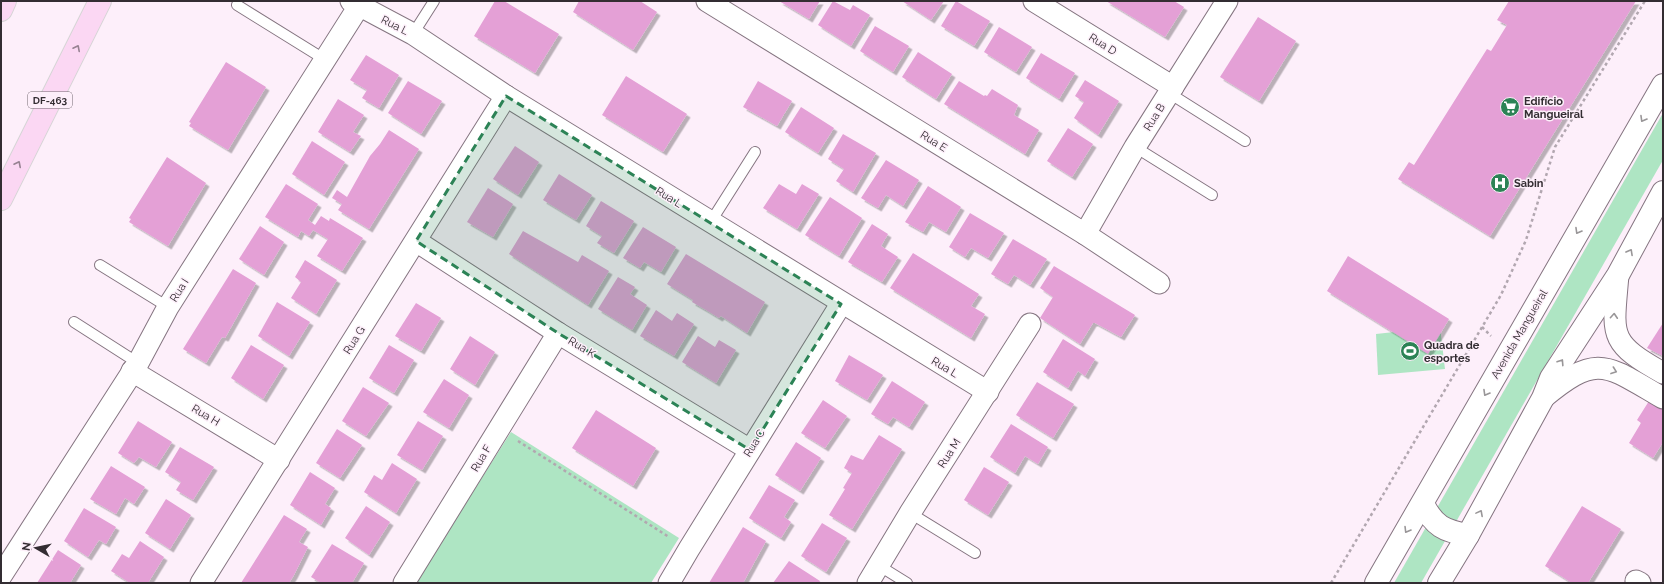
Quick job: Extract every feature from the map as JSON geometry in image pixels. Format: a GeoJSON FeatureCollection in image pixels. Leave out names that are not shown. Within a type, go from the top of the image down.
{"type":"FeatureCollection","features":[{"type":"Feature","properties":{"kind":"main road"},"geometry":{"type":"LineString","coordinates":[[1,10],[6,1]]}},
{"type":"Feature","properties":{"kind":"main road","name":"DF-463"},"geometry":{"type":"LineString","coordinates":[[1,199],[100,1]]}},
{"type":"Feature","properties":{"kind":"street","name":"Rua E"},"geometry":{"type":"LineString","coordinates":[[707,1],[1085,234],[1159,283]]}},
{"type":"Feature","properties":{"kind":"street","name":"Rua D"},"geometry":{"type":"LineString","coordinates":[[1034,1],[1171,90]]}},
{"type":"Feature","properties":{"kind":"street","name":"Rua B"},"geometry":{"type":"LineString","coordinates":[[1085,234],[1135,147],[1227,1]]}},
{"type":"Feature","properties":{"kind":"street","name":"Rua L"},"geometry":{"type":"LineString","coordinates":[[355,4],[413,34],[506,96],[841,304],[988,392]]}},
{"type":"Feature","properties":{"kind":"street","name":"Rua I"},"geometry":{"type":"LineString","coordinates":[[1,576],[135,367],[168,307],[324,59],[355,4]]}},
{"type":"Feature","properties":{"kind":"street","name":"Avenida Mangueiral"},"geometry":{"type":"LineString","coordinates":[[1376,583],[1423,504],[1663,85]]}},
{"type":"Feature","properties":{"kind":"street","name":"Rua G"},"geometry":{"type":"LineString","coordinates":[[201,583],[506,96]]}},
{"type":"Feature","properties":{"kind":"street"},"geometry":{"type":"LineString","coordinates":[[1439,583],[1468,535],[1542,398],[1551,378],[1618,275],[1663,192]]}},
{"type":"Feature","properties":{"kind":"street","name":"Rua K"},"geometry":{"type":"LineString","coordinates":[[416,241],[558,333],[750,450]]}},
{"type":"Feature","properties":{"kind":"street"},"geometry":{"type":"LineString","coordinates":[[1618,275],[1614,322],[1620,343],[1647,364],[1663,373]]}},
{"type":"Feature","properties":{"kind":"street","name":"Rua C"},"geometry":{"type":"LineString","coordinates":[[669,583],[688,549],[841,304]]}},
{"type":"Feature","properties":{"kind":"street","name":"Rua M"},"geometry":{"type":"LineString","coordinates":[[868,583],[910,513],[1030,324]]}},
{"type":"Feature","properties":{"kind":"street","name":"Rua F"},"geometry":{"type":"LineString","coordinates":[[404,583],[558,333]]}},
{"type":"Feature","properties":{"kind":"street","name":"Rua H"},"geometry":{"type":"LineString","coordinates":[[135,367],[279,460]]}},
{"type":"Feature","properties":{"kind":"street"},"geometry":{"type":"LineString","coordinates":[[1542,398],[1564,380],[1575,374],[1587,369],[1602,368],[1618,372],[1663,398]]}},
{"type":"Feature","properties":{"kind":"street"},"geometry":{"type":"LineString","coordinates":[[1423,504],[1434,523],[1453,532],[1468,535]]}},
{"type":"Feature","properties":{"kind":"lane"},"geometry":{"type":"LineString","coordinates":[[413,34],[434,1]]}},
{"type":"Feature","properties":{"kind":"lane"},"geometry":{"type":"LineString","coordinates":[[237,5],[324,59]]}},
{"type":"Feature","properties":{"kind":"lane"},"geometry":{"type":"LineString","coordinates":[[1171,90],[1245,141]]}},
{"type":"Feature","properties":{"kind":"lane"},"geometry":{"type":"LineString","coordinates":[[1135,147],[1212,195]]}},
{"type":"Feature","properties":{"kind":"lane"},"geometry":{"type":"LineString","coordinates":[[710,223],[755,152]]}},
{"type":"Feature","properties":{"kind":"lane"},"geometry":{"type":"LineString","coordinates":[[100,265],[168,307]]}},
{"type":"Feature","properties":{"kind":"lane"},"geometry":{"type":"LineString","coordinates":[[74,322],[135,367]]}},
{"type":"Feature","properties":{"kind":"lane"},"geometry":{"type":"LineString","coordinates":[[910,513],[976,553]]}},
{"type":"Feature","properties":{"kind":"lane"},"geometry":{"type":"LineString","coordinates":[[878,565],[907,583]]}},
{"type":"Feature","properties":{"kind":"path"},"geometry":{"type":"LineString","coordinates":[[1331,583],[1501,295],[1526,240],[1555,147],[1645,1]]}},
{"type":"Feature","properties":{"kind":"path"},"geometry":{"type":"LineString","coordinates":[[498,429],[688,549]]}},
{"type":"Feature","properties":{"kind":"highlighted area"},"geometry":{"type":"Polygon","coordinates":[[[506,96],[841,304],[750,450],[558,333],[416,241],[506,96]]]}},
{"type":"Feature","properties":{"kind":"green space"},"geometry":{"type":"Polygon","coordinates":[[[1663,113],[1663,160],[1421,583],[1394,583],[1663,113]]]}},
{"type":"Feature","properties":{"kind":"green space","name":"Quadra de esportes"},"geometry":{"type":"Polygon","coordinates":[[[1440,327],[1445,369],[1378,375],[1376,334],[1440,327]]]}},
{"type":"Feature","properties":{"kind":"green space"},"geometry":{"type":"Polygon","coordinates":[[[511,432],[679,538],[651,583],[415,583],[511,432]]]}},
{"type":"Feature","properties":{"kind":"building"},"geometry":{"type":"Polygon","coordinates":[[[495,1],[504,1],[559,34],[535,73],[474,36],[495,1]]]}},
{"type":"Feature","properties":{"kind":"building"},"geometry":{"type":"Polygon","coordinates":[[[579,1],[640,1],[657,12],[633,50],[573,12],[579,1]]]}},
{"type":"Feature","properties":{"kind":"building"},"geometry":{"type":"Polygon","coordinates":[[[779,1],[820,1],[809,19],[779,1]]]}},
{"type":"Feature","properties":{"kind":"building"},"geometry":{"type":"Polygon","coordinates":[[[833,1],[850,10],[853,5],[870,15],[851,46],[818,25],[833,1]]]}},
{"type":"Feature","properties":{"kind":"building"},"geometry":{"type":"Polygon","coordinates":[[[902,1],[944,1],[931,20],[902,1]]]}},
{"type":"Feature","properties":{"kind":"building"},"geometry":{"type":"Polygon","coordinates":[[[956,1],[990,21],[974,46],[941,26],[956,1]]]}},
{"type":"Feature","properties":{"kind":"building"},"geometry":{"type":"Polygon","coordinates":[[[1106,1],[1174,1],[1184,7],[1165,37],[1106,1]]]}},
{"type":"Feature","properties":{"kind":"building","name":"Edifício Mangueiral"},"geometry":{"type":"Polygon","coordinates":[[[1509,1],[1636,1],[1490,236],[1398,179],[1409,162],[1414,165],[1487,49],[1491,51],[1507,25],[1497,20],[1509,1]]]}},
{"type":"Feature","properties":{"kind":"building"},"geometry":{"type":"Polygon","coordinates":[[[1258,17],[1296,41],[1259,101],[1220,77],[1258,17]]]}},
{"type":"Feature","properties":{"kind":"building"},"geometry":{"type":"Polygon","coordinates":[[[875,26],[909,46],[893,72],[860,51],[875,26]]]}},
{"type":"Feature","properties":{"kind":"building"},"geometry":{"type":"Polygon","coordinates":[[[999,27],[1032,47],[1016,72],[984,52],[999,27]]]}},
{"type":"Feature","properties":{"kind":"building"},"geometry":{"type":"Polygon","coordinates":[[[918,52],[952,74],[936,99],[902,77],[918,52]]]}},
{"type":"Feature","properties":{"kind":"building"},"geometry":{"type":"Polygon","coordinates":[[[1041,53],[1075,73],[1059,99],[1026,78],[1041,53]]]}},
{"type":"Feature","properties":{"kind":"building"},"geometry":{"type":"Polygon","coordinates":[[[366,55],[399,75],[379,108],[362,98],[367,90],[350,80],[366,55]]]}},
{"type":"Feature","properties":{"kind":"building"},"geometry":{"type":"Polygon","coordinates":[[[226,62],[266,87],[228,150],[189,126],[191,123],[189,122],[226,62]]]}},
{"type":"Feature","properties":{"kind":"building"},"geometry":{"type":"Polygon","coordinates":[[[626,76],[687,114],[663,152],[602,115],[626,76]]]}},
{"type":"Feature","properties":{"kind":"building"},"geometry":{"type":"Polygon","coordinates":[[[1085,80],[1119,101],[1098,135],[1074,118],[1084,102],[1075,96],[1085,80]]]}},
{"type":"Feature","properties":{"kind":"building"},"geometry":{"type":"Polygon","coordinates":[[[408,81],[442,101],[421,134],[388,113],[408,81]]]}},
{"type":"Feature","properties":{"kind":"building"},"geometry":{"type":"Polygon","coordinates":[[[758,81],[792,101],[777,126],[743,107],[758,81]]]}},
{"type":"Feature","properties":{"kind":"building"},"geometry":{"type":"Polygon","coordinates":[[[959,81],[984,96],[987,96],[992,89],[1018,105],[1014,115],[1039,130],[1025,154],[944,104],[959,81]]]}},
{"type":"Feature","properties":{"kind":"building"},"geometry":{"type":"Polygon","coordinates":[[[338,99],[364,115],[353,132],[361,136],[350,152],[318,132],[338,99]]]}},
{"type":"Feature","properties":{"kind":"building"},"geometry":{"type":"Polygon","coordinates":[[[801,107],[834,128],[818,153],[785,132],[801,107]]]}},
{"type":"Feature","properties":{"kind":"building"},"geometry":{"type":"Polygon","coordinates":[[[1068,128],[1093,144],[1072,177],[1047,161],[1068,128]]]}},
{"type":"Feature","properties":{"kind":"building"},"geometry":{"type":"Polygon","coordinates":[[[389,130],[419,149],[369,229],[338,210],[342,204],[332,198],[337,190],[347,197],[370,156],[389,130]]]}},
{"type":"Feature","properties":{"kind":"building"},"geometry":{"type":"Polygon","coordinates":[[[843,134],[876,153],[853,192],[836,181],[844,169],[828,159],[843,134]]]}},
{"type":"Feature","properties":{"kind":"building"},"geometry":{"type":"Polygon","coordinates":[[[312,141],[345,162],[324,195],[292,174],[312,141]]]}},
{"type":"Feature","properties":{"kind":"building"},"geometry":{"type":"Polygon","coordinates":[[[515,146],[539,162],[518,195],[493,179],[515,146]]]}},
{"type":"Feature","properties":{"kind":"building"},"geometry":{"type":"Polygon","coordinates":[[[167,157],[206,183],[168,246],[129,222],[131,219],[129,218],[167,157]]]}},
{"type":"Feature","properties":{"kind":"building"},"geometry":{"type":"Polygon","coordinates":[[[886,160],[919,180],[903,206],[886,195],[878,208],[861,198],[886,160]]]}},
{"type":"Feature","properties":{"kind":"building"},"geometry":{"type":"Polygon","coordinates":[[[559,174],[592,195],[576,220],[543,200],[559,174]]]}},
{"type":"Feature","properties":{"kind":"building"},"geometry":{"type":"Polygon","coordinates":[[[286,184],[318,204],[308,220],[315,225],[321,216],[329,221],[330,218],[363,238],[342,271],[317,256],[328,239],[313,230],[309,236],[301,231],[298,237],[265,217],[286,184]]]}},
{"type":"Feature","properties":{"kind":"building"},"geometry":{"type":"Polygon","coordinates":[[[779,184],[796,194],[802,184],[819,194],[797,229],[763,208],[779,184]]]}},
{"type":"Feature","properties":{"kind":"building"},"geometry":{"type":"Polygon","coordinates":[[[928,186],[961,207],[946,232],[929,222],[923,232],[905,222],[928,186]]]}},
{"type":"Feature","properties":{"kind":"building"},"geometry":{"type":"Polygon","coordinates":[[[488,188],[513,204],[493,237],[467,222],[488,188]]]}},
{"type":"Feature","properties":{"kind":"building"},"geometry":{"type":"Polygon","coordinates":[[[830,197],[862,218],[839,256],[805,235],[830,197]]]}},
{"type":"Feature","properties":{"kind":"building"},"geometry":{"type":"Polygon","coordinates":[[[601,201],[634,221],[614,253],[597,243],[602,236],[586,226],[601,201]]]}},
{"type":"Feature","properties":{"kind":"building"},"geometry":{"type":"Polygon","coordinates":[[[970,213],[1004,233],[988,258],[971,248],[965,257],[949,247],[970,213]]]}},
{"type":"Feature","properties":{"kind":"building"},"geometry":{"type":"Polygon","coordinates":[[[872,224],[888,234],[881,246],[898,257],[882,282],[848,262],[872,224]]]}},
{"type":"Feature","properties":{"kind":"building"},"geometry":{"type":"Polygon","coordinates":[[[260,226],[284,242],[264,275],[239,259],[260,226]]]}},
{"type":"Feature","properties":{"kind":"building"},"geometry":{"type":"Polygon","coordinates":[[[643,227],[676,247],[661,272],[644,262],[640,268],[623,258],[643,227]]]}},
{"type":"Feature","properties":{"kind":"building"},"geometry":{"type":"Polygon","coordinates":[[[523,231],[578,262],[582,255],[609,271],[588,305],[509,254],[523,231]]]}},
{"type":"Feature","properties":{"kind":"building"},"geometry":{"type":"Polygon","coordinates":[[[1013,239],[1047,259],[1030,285],[1014,275],[1008,284],[991,274],[1013,239]]]}},
{"type":"Feature","properties":{"kind":"building"},"geometry":{"type":"Polygon","coordinates":[[[913,253],[979,294],[971,306],[985,314],[971,338],[890,288],[913,253]]]}},
{"type":"Feature","properties":{"kind":"building"},"geometry":{"type":"Polygon","coordinates":[[[686,254],[765,302],[747,333],[721,316],[719,318],[692,302],[693,300],[667,284],[686,254]]]}},
{"type":"Feature","properties":{"kind":"building"},"geometry":{"type":"Polygon","coordinates":[[[1348,256],[1449,319],[1428,354],[1327,291],[1348,256]]]}},
{"type":"Feature","properties":{"kind":"building"},"geometry":{"type":"Polygon","coordinates":[[[305,260],[337,280],[316,314],[291,298],[301,282],[295,277],[305,260]]]}},
{"type":"Feature","properties":{"kind":"building"},"geometry":{"type":"Polygon","coordinates":[[[1054,266],[1135,315],[1121,337],[1093,323],[1080,344],[1040,318],[1053,297],[1040,288],[1054,266]]]}},
{"type":"Feature","properties":{"kind":"building"},"geometry":{"type":"Polygon","coordinates":[[[233,269],[256,283],[225,338],[222,337],[206,363],[183,349],[233,269]]]}},
{"type":"Feature","properties":{"kind":"building"},"geometry":{"type":"Polygon","coordinates":[[[618,277],[635,287],[630,294],[647,305],[632,330],[598,309],[618,277]]]}},
{"type":"Feature","properties":{"kind":"building"},"geometry":{"type":"Polygon","coordinates":[[[277,302],[310,322],[289,356],[258,336],[277,302]]]}},
{"type":"Feature","properties":{"kind":"building"},"geometry":{"type":"Polygon","coordinates":[[[416,303],[441,318],[421,351],[395,336],[416,303]]]}},
{"type":"Feature","properties":{"kind":"building"},"geometry":{"type":"Polygon","coordinates":[[[656,310],[672,321],[677,313],[694,324],[674,356],[640,336],[656,310]]]}},
{"type":"Feature","properties":{"kind":"building"},"geometry":{"type":"Polygon","coordinates":[[[1663,323],[1663,356],[1647,348],[1663,323]]]}},
{"type":"Feature","properties":{"kind":"building"},"geometry":{"type":"Polygon","coordinates":[[[470,336],[495,352],[475,385],[450,369],[470,336]]]}},
{"type":"Feature","properties":{"kind":"building"},"geometry":{"type":"Polygon","coordinates":[[[698,336],[715,347],[719,340],[736,350],[716,383],[682,362],[698,336]]]}},
{"type":"Feature","properties":{"kind":"building"},"geometry":{"type":"Polygon","coordinates":[[[1063,339],[1095,359],[1085,376],[1078,371],[1068,388],[1043,372],[1063,339]]]}},
{"type":"Feature","properties":{"kind":"building"},"geometry":{"type":"Polygon","coordinates":[[[251,345],[284,365],[263,399],[231,378],[251,345]]]}},
{"type":"Feature","properties":{"kind":"building"},"geometry":{"type":"Polygon","coordinates":[[[389,345],[414,360],[394,393],[369,378],[389,345]]]}},
{"type":"Feature","properties":{"kind":"building"},"geometry":{"type":"Polygon","coordinates":[[[849,355],[883,375],[867,400],[835,381],[849,355]]]}},
{"type":"Feature","properties":{"kind":"building"},"geometry":{"type":"Polygon","coordinates":[[[444,379],[469,395],[449,428],[423,412],[444,379]]]}},
{"type":"Feature","properties":{"kind":"building"},"geometry":{"type":"Polygon","coordinates":[[[892,381],[925,402],[909,427],[893,417],[888,424],[871,414],[892,381]]]}},
{"type":"Feature","properties":{"kind":"building"},"geometry":{"type":"Polygon","coordinates":[[[1037,382],[1074,404],[1053,438],[1016,415],[1037,382]]]}},
{"type":"Feature","properties":{"kind":"building"},"geometry":{"type":"Polygon","coordinates":[[[363,387],[389,403],[366,436],[342,421],[363,387]]]}},
{"type":"Feature","properties":{"kind":"building"},"geometry":{"type":"Polygon","coordinates":[[[823,400],[847,416],[825,448],[801,433],[823,400]]]}},
{"type":"Feature","properties":{"kind":"building"},"geometry":{"type":"Polygon","coordinates":[[[1649,401],[1663,410],[1663,442],[1653,458],[1629,443],[1641,423],[1637,420],[1649,401]]]}},
{"type":"Feature","properties":{"kind":"building"},"geometry":{"type":"Polygon","coordinates":[[[596,410],[656,448],[633,486],[572,448],[596,410]]]}},
{"type":"Feature","properties":{"kind":"building"},"geometry":{"type":"Polygon","coordinates":[[[138,421],[172,442],[156,467],[139,457],[134,463],[118,453],[138,421]]]}},
{"type":"Feature","properties":{"kind":"building"},"geometry":{"type":"Polygon","coordinates":[[[418,421],[443,436],[422,470],[397,455],[418,421]]]}},
{"type":"Feature","properties":{"kind":"building"},"geometry":{"type":"Polygon","coordinates":[[[1011,424],[1048,447],[1038,464],[1025,456],[1015,473],[990,457],[1011,424]]]}},
{"type":"Feature","properties":{"kind":"building"},"geometry":{"type":"Polygon","coordinates":[[[337,429],[362,445],[340,478],[316,463],[337,429]]]}},
{"type":"Feature","properties":{"kind":"building"},"geometry":{"type":"Polygon","coordinates":[[[879,435],[902,449],[852,529],[829,515],[845,489],[843,488],[852,473],[844,468],[851,455],[863,460],[879,435]]]}},
{"type":"Feature","properties":{"kind":"building"},"geometry":{"type":"Polygon","coordinates":[[[796,442],[821,458],[800,491],[775,475],[796,442]]]}},
{"type":"Feature","properties":{"kind":"building"},"geometry":{"type":"Polygon","coordinates":[[[180,447],[214,467],[193,500],[176,490],[181,482],[165,472],[180,447]]]}},
{"type":"Feature","properties":{"kind":"building"},"geometry":{"type":"Polygon","coordinates":[[[392,463],[417,479],[396,513],[364,492],[374,475],[382,480],[392,463]]]}},
{"type":"Feature","properties":{"kind":"building"},"geometry":{"type":"Polygon","coordinates":[[[111,466],[145,487],[134,504],[125,498],[116,514],[90,499],[111,466]]]}},
{"type":"Feature","properties":{"kind":"building"},"geometry":{"type":"Polygon","coordinates":[[[984,467],[1009,482],[988,515],[964,500],[984,467]]]}},
{"type":"Feature","properties":{"kind":"building"},"geometry":{"type":"Polygon","coordinates":[[[310,472],[335,488],[325,504],[331,508],[321,525],[290,505],[310,472]]]}},
{"type":"Feature","properties":{"kind":"building"},"geometry":{"type":"Polygon","coordinates":[[[769,485],[795,500],[784,517],[791,522],[781,538],[749,518],[769,485]]]}},
{"type":"Feature","properties":{"kind":"building"},"geometry":{"type":"Polygon","coordinates":[[[166,499],[191,515],[170,549],[145,533],[166,499]]]}},
{"type":"Feature","properties":{"kind":"building"},"geometry":{"type":"Polygon","coordinates":[[[366,506],[390,522],[369,555],[345,538],[366,506]]]}},
{"type":"Feature","properties":{"kind":"building"},"geometry":{"type":"Polygon","coordinates":[[[1582,506],[1621,529],[1588,583],[1572,583],[1545,566],[1582,506]]]}},
{"type":"Feature","properties":{"kind":"building"},"geometry":{"type":"Polygon","coordinates":[[[84,508],[116,527],[106,544],[99,540],[88,557],[64,541],[84,508]]]}},
{"type":"Feature","properties":{"kind":"building"},"geometry":{"type":"Polygon","coordinates":[[[284,515],[307,529],[299,542],[308,547],[289,583],[241,583],[284,515]]]}},
{"type":"Feature","properties":{"kind":"building"},"geometry":{"type":"Polygon","coordinates":[[[822,523],[847,538],[826,572],[801,556],[822,523]]]}},
{"type":"Feature","properties":{"kind":"building"},"geometry":{"type":"Polygon","coordinates":[[[743,527],[766,541],[743,583],[709,583],[743,527]]]}},
{"type":"Feature","properties":{"kind":"building"},"geometry":{"type":"Polygon","coordinates":[[[140,541],[164,557],[148,583],[130,583],[111,571],[122,554],[129,558],[140,541]]]}},
{"type":"Feature","properties":{"kind":"building"},"geometry":{"type":"Polygon","coordinates":[[[332,544],[364,563],[352,583],[321,583],[311,577],[332,544]]]}},
{"type":"Feature","properties":{"kind":"building"},"geometry":{"type":"Polygon","coordinates":[[[58,550],[81,565],[70,583],[37,583],[58,550]]]}},
{"type":"Feature","properties":{"kind":"building"},"geometry":{"type":"Polygon","coordinates":[[[789,561],[820,581],[819,583],[773,583],[789,561]]]}},
{"type":"Feature","properties":{"kind":"place","name":"Edifício Mangueiral"},"geometry":{"type":"Point","coordinates":[1510,107]}},
{"type":"Feature","properties":{"kind":"place","name":"Sabin"},"geometry":{"type":"Point","coordinates":[1500,183]}},
{"type":"Feature","properties":{"kind":"place","name":"Quadra de esportes"},"geometry":{"type":"Point","coordinates":[1410,351]}}]}
